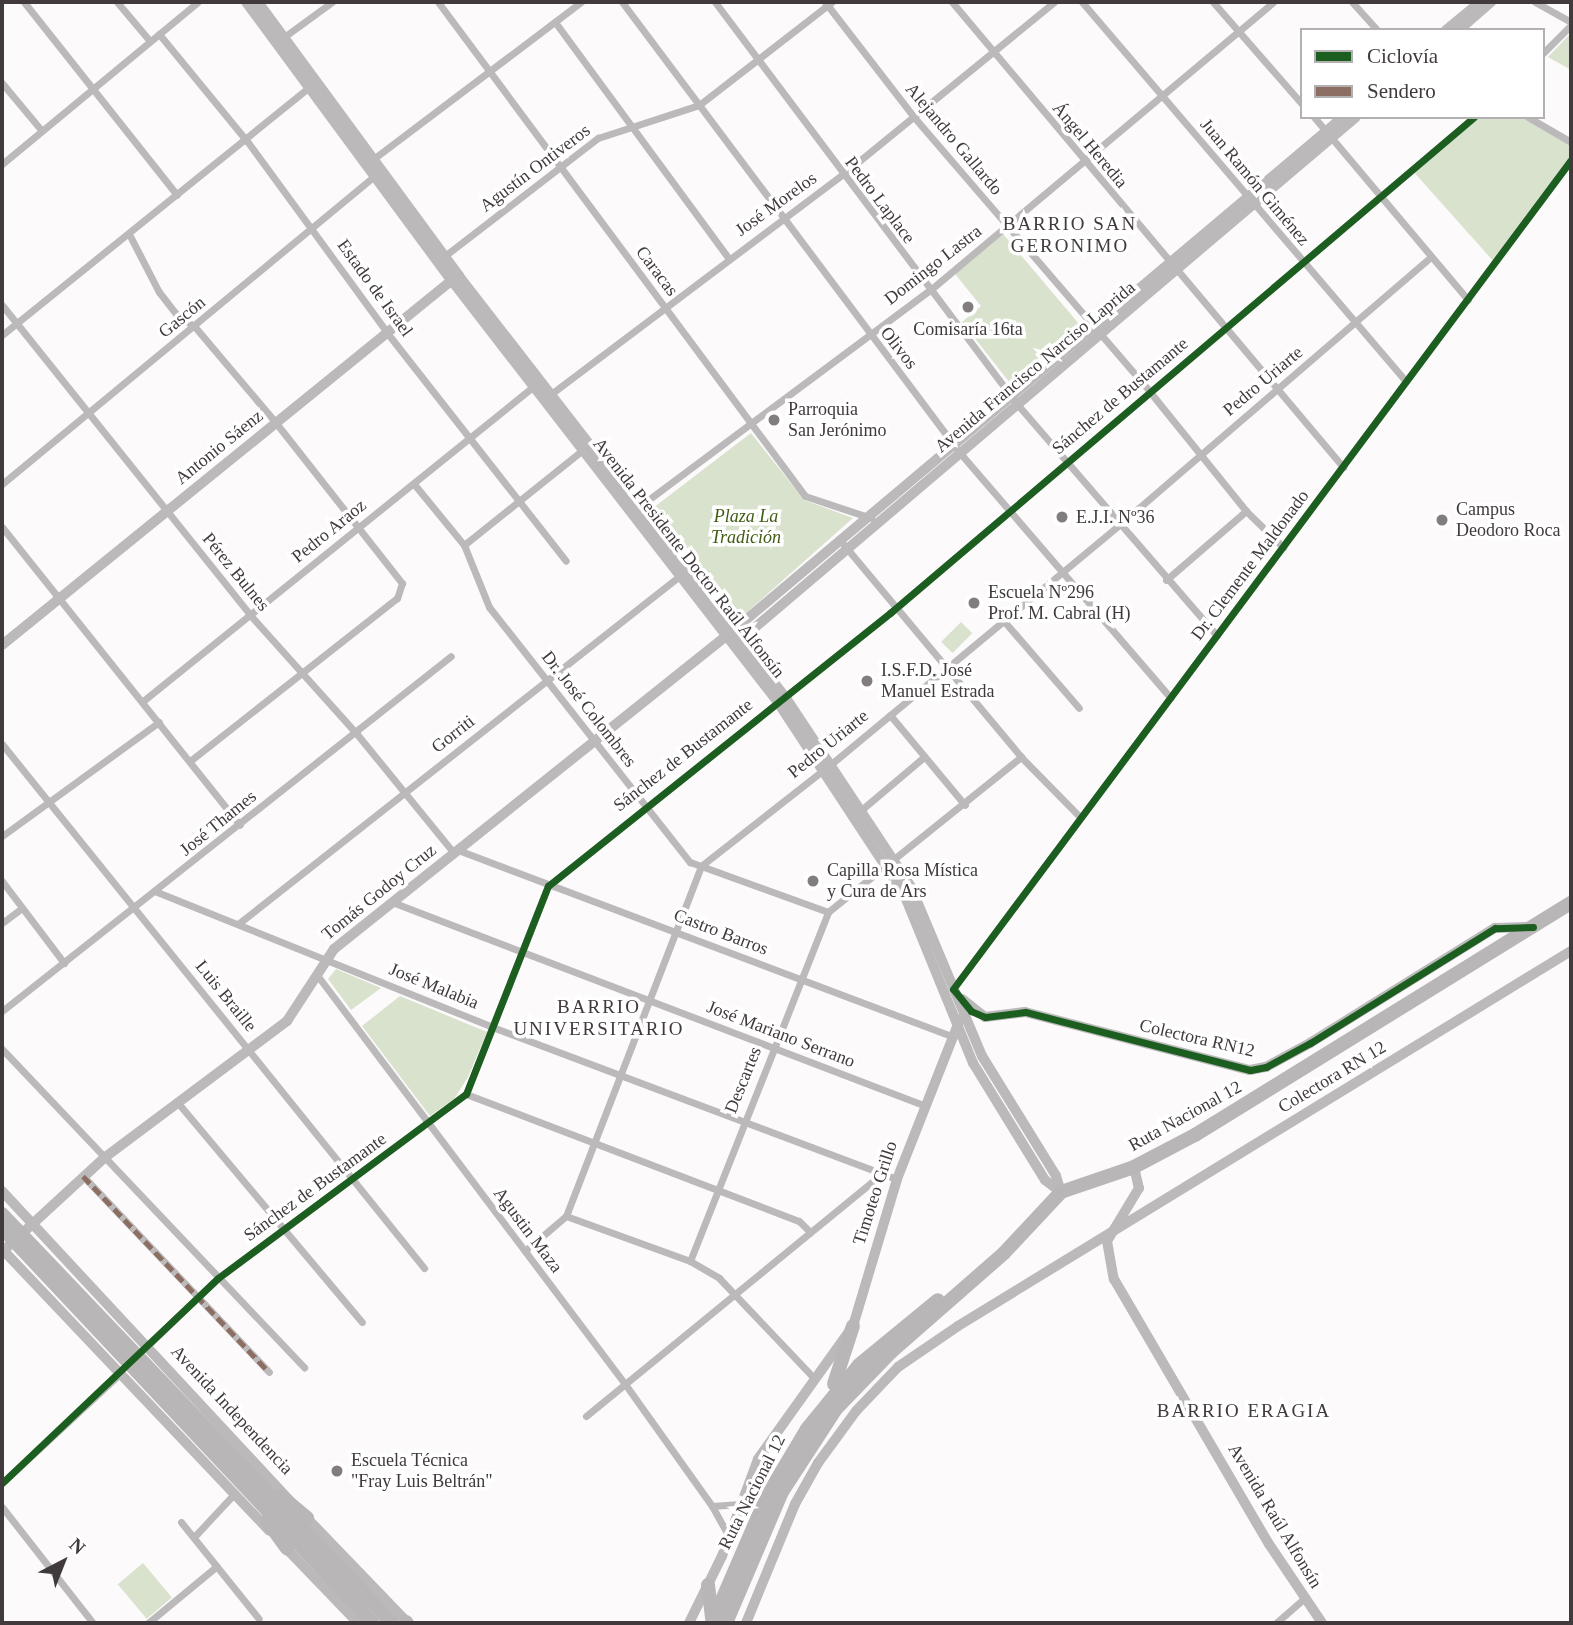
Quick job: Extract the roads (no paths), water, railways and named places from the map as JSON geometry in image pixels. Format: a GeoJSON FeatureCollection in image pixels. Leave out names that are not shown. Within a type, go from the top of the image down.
{"type":"FeatureCollection","features":[{"type":"Feature","properties":{"kind":"highway","name":"Ruta Nacional 12"},"geometry":{"type":"LineString","coordinates":[[717,1623],[772,1512],[813,1439],[863,1379],[970,1282],[1061,1192],[1134,1167],[1206,1129],[1571,903]]}},
{"type":"Feature","properties":{"kind":"highway","name":"Avenida Independencia"},"geometry":{"type":"LineString","coordinates":[[2,1214],[12,1242]]}},
{"type":"Feature","properties":{"kind":"highway","name":"Avenida Independencia"},"geometry":{"type":"LineString","coordinates":[[2,1228],[12,1242],[133,1360],[205,1436],[373,1623]]}},
{"type":"Feature","properties":{"kind":"highway","name":"Ruta Nacional 12"},"geometry":{"type":"LineString","coordinates":[[717,1623],[767,1496],[824,1404],[903,1325],[970,1282]]}},
{"type":"Feature","properties":{"kind":"highway"},"geometry":{"type":"LineString","coordinates":[[824,1404],[841,1370],[853,1326]]}},
{"type":"Feature","properties":{"kind":"highway","name":"Avenida Independencia"},"geometry":{"type":"LineString","coordinates":[[205,1436],[403,1623]]}},
{"type":"Feature","properties":{"kind":"highway"},"geometry":{"type":"LineString","coordinates":[[205,1436],[307,1518]]}},
{"type":"Feature","properties":{"kind":"highway"},"geometry":{"type":"LineString","coordinates":[[205,1436],[287,1549]]}},
{"type":"Feature","properties":{"kind":"highway"},"geometry":{"type":"LineString","coordinates":[[708,1586],[717,1623]]}},
{"type":"Feature","properties":{"kind":"street"},"geometry":{"type":"LineString","coordinates":[[24,2],[96,87],[177,195]]}},
{"type":"Feature","properties":{"kind":"street"},"geometry":{"type":"LineString","coordinates":[[117,2],[150,41]]}},
{"type":"Feature","properties":{"kind":"street"},"geometry":{"type":"LineString","coordinates":[[2,164],[198,2]]}},
{"type":"Feature","properties":{"kind":"street","name":"Avenida Presidente Doctor Raúl Alfonsín"},"geometry":{"type":"LineString","coordinates":[[246,2],[312,85],[441,259],[736,636],[890,863],[911,887],[953,989],[961,1018]]}},
{"type":"Feature","properties":{"kind":"street","name":"Avenida Presidente Doctor Raúl Alfonsín"},"geometry":{"type":"LineString","coordinates":[[258,2],[284,37],[312,85]]}},
{"type":"Feature","properties":{"kind":"street"},"geometry":{"type":"LineString","coordinates":[[284,37],[332,2]]}},
{"type":"Feature","properties":{"kind":"street","name":"Caracas"},"geometry":{"type":"LineString","coordinates":[[438,2],[492,70],[805,496],[872,519]]}},
{"type":"Feature","properties":{"kind":"street"},"geometry":{"type":"LineString","coordinates":[[370,162],[581,2]]}},
{"type":"Feature","properties":{"kind":"street","name":"Olivos"},"geometry":{"type":"LineString","coordinates":[[622,2],[783,220],[957,448],[1060,573],[1171,698]]}},
{"type":"Feature","properties":{"kind":"street","name":"Pedro Laplace"},"geometry":{"type":"LineString","coordinates":[[715,2],[929,291],[1014,400],[1065,463],[1217,636]]}},
{"type":"Feature","properties":{"kind":"street","name":"Ángel Heredia"},"geometry":{"type":"LineString","coordinates":[[952,2],[992,54],[1343,467]]}},
{"type":"Feature","properties":{"kind":"street","name":"José Morelos"},"geometry":{"type":"LineString","coordinates":[[548,397],[842,175],[1054,2]]}},
{"type":"Feature","properties":{"kind":"street","name":"Juan Ramón Giménez"},"geometry":{"type":"LineString","coordinates":[[1082,2],[1406,382]]}},
{"type":"Feature","properties":{"kind":"street"},"geometry":{"type":"LineString","coordinates":[[1213,2],[1300,102]]}},
{"type":"Feature","properties":{"kind":"street","name":"Domingo Lastra"},"geometry":{"type":"LineString","coordinates":[[636,509],[749,421],[929,291],[1273,2]]}},
{"type":"Feature","properties":{"kind":"street"},"geometry":{"type":"LineString","coordinates":[[1352,2],[1375,28]]}},
{"type":"Feature","properties":{"kind":"street"},"geometry":{"type":"LineString","coordinates":[[1448,28],[1480,2]]}},
{"type":"Feature","properties":{"kind":"street"},"geometry":{"type":"LineString","coordinates":[[1461,28],[1491,2]]}},
{"type":"Feature","properties":{"kind":"street"},"geometry":{"type":"LineString","coordinates":[[1535,2],[1571,24],[1545,51]]}},
{"type":"Feature","properties":{"kind":"street","name":"Agustín Ontiveros"},"geometry":{"type":"LineString","coordinates":[[441,259],[598,138],[699,105],[828,3]]}},
{"type":"Feature","properties":{"kind":"street","name":"Alejandro Gallardo"},"geometry":{"type":"LineString","coordinates":[[828,3],[913,116],[1150,392],[1246,511],[1283,547]]}},
{"type":"Feature","properties":{"kind":"street"},"geometry":{"type":"LineString","coordinates":[[555,22],[729,259]]}},
{"type":"Feature","properties":{"kind":"street","name":"Estado de Israel"},"geometry":{"type":"LineString","coordinates":[[159,34],[247,141],[388,334],[566,561]]}},
{"type":"Feature","properties":{"kind":"street"},"geometry":{"type":"LineString","coordinates":[[2,83],[42,131]]}},
{"type":"Feature","properties":{"kind":"street"},"geometry":{"type":"LineString","coordinates":[[2,335],[247,141],[312,85]]}},
{"type":"Feature","properties":{"kind":"street"},"geometry":{"type":"LineString","coordinates":[[1316,119],[1378,198],[1468,300]]}},
{"type":"Feature","properties":{"kind":"street","name":"Avenida Francisco Narciso Laprida"},"geometry":{"type":"LineString","coordinates":[[1329,135],[1341,119]]}},
{"type":"Feature","properties":{"kind":"street","name":"Avenida Francisco Narciso Laprida"},"geometry":{"type":"LineString","coordinates":[[736,636],[839,540],[872,519],[1329,135],[1353,119]]}},
{"type":"Feature","properties":{"kind":"street","name":"Sánchez de Bustamante"},"geometry":{"type":"LineString","coordinates":[[2,1483],[218,1278],[354,1180],[466,1094],[495,1028],[548,886],[645,804],[897,607],[1473,119]]}},
{"type":"Feature","properties":{"kind":"street"},"geometry":{"type":"LineString","coordinates":[[1531,119],[1571,142]]}},
{"type":"Feature","properties":{"kind":"street","name":"Dr. Clemente Maldonado"},"geometry":{"type":"LineString","coordinates":[[953,989],[1571,160]]}},
{"type":"Feature","properties":{"kind":"street","name":"Gascón"},"geometry":{"type":"LineString","coordinates":[[2,484],[378,174]]}},
{"type":"Feature","properties":{"kind":"street"},"geometry":{"type":"LineString","coordinates":[[129,234],[159,292],[176,314],[195,327],[276,423],[402,583],[397,598],[190,761]]}},
{"type":"Feature","properties":{"kind":"street","name":"Pedro Uriarte"},"geometry":{"type":"LineString","coordinates":[[701,866],[826,768],[1119,524],[1429,258]]}},
{"type":"Feature","properties":{"kind":"street","name":"Avenida Presidente Doctor Raúl Alfonsín"},"geometry":{"type":"LineString","coordinates":[[456,278],[534,386],[548,397],[584,449],[636,509]]}},
{"type":"Feature","properties":{"kind":"street","name":"Antonio Sáenz"},"geometry":{"type":"LineString","coordinates":[[2,645],[456,278]]}},
{"type":"Feature","properties":{"kind":"street","name":"Pérez Bulnes"},"geometry":{"type":"LineString","coordinates":[[2,305],[251,616],[301,675],[356,733],[456,851]]}},
{"type":"Feature","properties":{"kind":"street","name":"Pedro Araoz"},"geometry":{"type":"LineString","coordinates":[[144,701],[534,386]]}},
{"type":"Feature","properties":{"kind":"street"},"geometry":{"type":"LineString","coordinates":[[464,545],[584,449]]}},
{"type":"Feature","properties":{"kind":"street","name":"Dr. José Colombres"},"geometry":{"type":"LineString","coordinates":[[414,484],[464,545],[489,607],[690,862],[828,912]]}},
{"type":"Feature","properties":{"kind":"street"},"geometry":{"type":"LineString","coordinates":[[1166,580],[1246,511]]}},
{"type":"Feature","properties":{"kind":"street","name":"Avenida Francisco Narciso Laprida"},"geometry":{"type":"LineString","coordinates":[[736,636],[847,549],[872,519]]}},
{"type":"Feature","properties":{"kind":"street"},"geometry":{"type":"LineString","coordinates":[[2,527],[144,701],[240,825]]}},
{"type":"Feature","properties":{"kind":"street"},"geometry":{"type":"LineString","coordinates":[[839,540],[1021,757],[1080,817]]}},
{"type":"Feature","properties":{"kind":"street","name":"Gorriti"},"geometry":{"type":"LineString","coordinates":[[238,925],[404,791],[685,572]]}},
{"type":"Feature","properties":{"kind":"street"},"geometry":{"type":"LineString","coordinates":[[1003,620],[1079,708]]}},
{"type":"Feature","properties":{"kind":"street","name":"Tomás Godoy Cruz"},"geometry":{"type":"LineString","coordinates":[[12,1242],[104,1158],[287,1021],[325,959],[392,902],[736,636]]}},
{"type":"Feature","properties":{"kind":"street","name":"José Thames"},"geometry":{"type":"LineString","coordinates":[[2,1011],[158,891],[451,656]]}},
{"type":"Feature","properties":{"kind":"street"},"geometry":{"type":"LineString","coordinates":[[890,715],[965,805]]}},
{"type":"Feature","properties":{"kind":"street"},"geometry":{"type":"LineString","coordinates":[[2,836],[159,722]]}},
{"type":"Feature","properties":{"kind":"street","name":"Luis Braille"},"geometry":{"type":"LineString","coordinates":[[2,744],[50,800],[425,1268]]}},
{"type":"Feature","properties":{"kind":"street"},"geometry":{"type":"LineString","coordinates":[[860,811],[924,757]]}},
{"type":"Feature","properties":{"kind":"street","name":"Descartes"},"geometry":{"type":"LineString","coordinates":[[690,1261],[828,912],[965,805],[1021,757]]}},
{"type":"Feature","properties":{"kind":"street","name":"Avenida Presidente Doctor Raúl Alfonsín"},"geometry":{"type":"LineString","coordinates":[[826,768],[860,811],[890,863],[967,1033],[1056,1176],[1061,1192]]}},
{"type":"Feature","properties":{"kind":"street","name":"Castro Barros"},"geometry":{"type":"LineString","coordinates":[[456,851],[676,931],[948,1039]]}},
{"type":"Feature","properties":{"kind":"street"},"geometry":{"type":"LineString","coordinates":[[525,1251],[566,1216],[701,866]]}},
{"type":"Feature","properties":{"kind":"street"},"geometry":{"type":"LineString","coordinates":[[2,881],[64,962]]}},
{"type":"Feature","properties":{"kind":"street","name":"José Malabia"},"geometry":{"type":"LineString","coordinates":[[158,891],[495,1028],[745,1118],[897,1179]]}},
{"type":"Feature","properties":{"kind":"street","name":"José Mariano Serrano"},"geometry":{"type":"LineString","coordinates":[[392,902],[923,1105]]}},
{"type":"Feature","properties":{"kind":"street"},"geometry":{"type":"LineString","coordinates":[[2,923],[22,908]]}},
{"type":"Feature","properties":{"kind":"street","name":"Colectora RN12"},"geometry":{"type":"LineString","coordinates":[[967,1033],[995,1018],[1025,1012],[1250,1070],[1266,1067],[1310,1043],[1495,928],[1533,927]]}},
{"type":"Feature","properties":{"kind":"street","name":"Colectora RN 12"},"geometry":{"type":"LineString","coordinates":[[746,1623],[806,1483],[834,1438],[876,1388],[933,1342],[1571,951]]}},
{"type":"Feature","properties":{"kind":"street","name":"Agustin Maza"},"geometry":{"type":"LineString","coordinates":[[317,975],[625,1384],[712,1506],[729,1537]]}},
{"type":"Feature","properties":{"kind":"street"},"geometry":{"type":"LineString","coordinates":[[953,989],[976,1015],[995,1018]]}},
{"type":"Feature","properties":{"kind":"street","name":"Timoteo Grillo"},"geometry":{"type":"LineString","coordinates":[[729,1537],[740,1504],[767,1443],[853,1326],[897,1179],[948,1039],[961,1018]]}},
{"type":"Feature","properties":{"kind":"street"},"geometry":{"type":"LineString","coordinates":[[948,1039],[967,1033]]}},
{"type":"Feature","properties":{"kind":"street"},"geometry":{"type":"LineString","coordinates":[[2,1049],[304,1367]]}},
{"type":"Feature","properties":{"kind":"street"},"geometry":{"type":"LineString","coordinates":[[466,1094],[799,1222],[810,1232]]}},
{"type":"Feature","properties":{"kind":"street"},"geometry":{"type":"LineString","coordinates":[[178,1103],[362,1322]]}},
{"type":"Feature","properties":{"kind":"street"},"geometry":{"type":"LineString","coordinates":[[1110,1233],[1139,1188],[1141,1182],[1134,1167]]}},
{"type":"Feature","properties":{"kind":"street"},"geometry":{"type":"LineString","coordinates":[[586,1416],[883,1173]]}},
{"type":"Feature","properties":{"kind":"street"},"geometry":{"type":"LineString","coordinates":[[83,1176],[269,1372]]}},
{"type":"Feature","properties":{"kind":"street","name":"Avenida Independencia"},"geometry":{"type":"LineString","coordinates":[[2,1191],[12,1242],[133,1360],[307,1518],[403,1623]]}},
{"type":"Feature","properties":{"kind":"street"},"geometry":{"type":"LineString","coordinates":[[566,1216],[690,1261],[736,1293],[815,1379]]}},
{"type":"Feature","properties":{"kind":"street","name":"Avenida Raúl Alfonsín"},"geometry":{"type":"LineString","coordinates":[[1110,1233],[1108,1254],[1114,1279],[1304,1599],[1322,1623]]}},
{"type":"Feature","properties":{"kind":"street","name":"Avenida Independencia"},"geometry":{"type":"LineString","coordinates":[[133,1360],[234,1494],[355,1622]]}},
{"type":"Feature","properties":{"kind":"street"},"geometry":{"type":"LineString","coordinates":[[194,1537],[234,1494]]}},
{"type":"Feature","properties":{"kind":"street"},"geometry":{"type":"LineString","coordinates":[[712,1506],[740,1504]]}},
{"type":"Feature","properties":{"kind":"street"},"geometry":{"type":"LineString","coordinates":[[2,1507],[93,1623]]}},
{"type":"Feature","properties":{"kind":"street"},"geometry":{"type":"LineString","coordinates":[[181,1522],[260,1619]]}},
{"type":"Feature","properties":{"kind":"street"},"geometry":{"type":"LineString","coordinates":[[689,1623],[729,1537]]}},
{"type":"Feature","properties":{"kind":"street"},"geometry":{"type":"LineString","coordinates":[[148,1623],[217,1566]]}},
{"type":"Feature","properties":{"kind":"street"},"geometry":{"type":"LineString","coordinates":[[1276,1623],[1304,1599]]}},
{"type":"Feature","properties":{"kind":"place","name":"Comisaría 16ta"},"geometry":{"type":"Point","coordinates":[968,307]}},
{"type":"Feature","properties":{"kind":"place","name":"Parroquia San Jerónimo"},"geometry":{"type":"Point","coordinates":[774,420]}},
{"type":"Feature","properties":{"kind":"place","name":"E.J.I. Nº36"},"geometry":{"type":"Point","coordinates":[1062,517]}},
{"type":"Feature","properties":{"kind":"place","name":"Campus Deodoro Roca"},"geometry":{"type":"Point","coordinates":[1442,520]}},
{"type":"Feature","properties":{"kind":"place","name":"Escuela Nº296 Prof. M. Cabral (H)"},"geometry":{"type":"Point","coordinates":[974,603]}},
{"type":"Feature","properties":{"kind":"place","name":"I.S.F.D. José Manuel Estrada"},"geometry":{"type":"Point","coordinates":[867,681]}},
{"type":"Feature","properties":{"kind":"place","name":"Capilla Rosa Mística y Cura de Ars"},"geometry":{"type":"Point","coordinates":[813,881]}},
{"type":"Feature","properties":{"kind":"place","name":"Escuela Técnica \"Fray Luis Beltrán\""},"geometry":{"type":"Point","coordinates":[337,1471]}},
{"type":"Feature","properties":{"kind":"district","name":"BARRIO SAN GERONIMO"},"geometry":{"type":"Point","coordinates":[1070,235]}},
{"type":"Feature","properties":{"kind":"district","name":"BARRIO UNIVERSITARIO"},"geometry":{"type":"Point","coordinates":[599,1018]}},
{"type":"Feature","properties":{"kind":"district","name":"BARRIO ERAGIA"},"geometry":{"type":"Point","coordinates":[1244,1411]}},
{"type":"Feature","properties":{"kind":"park label","name":"Plaza La Tradición"},"geometry":{"type":"Point","coordinates":[746,527]}}]}
